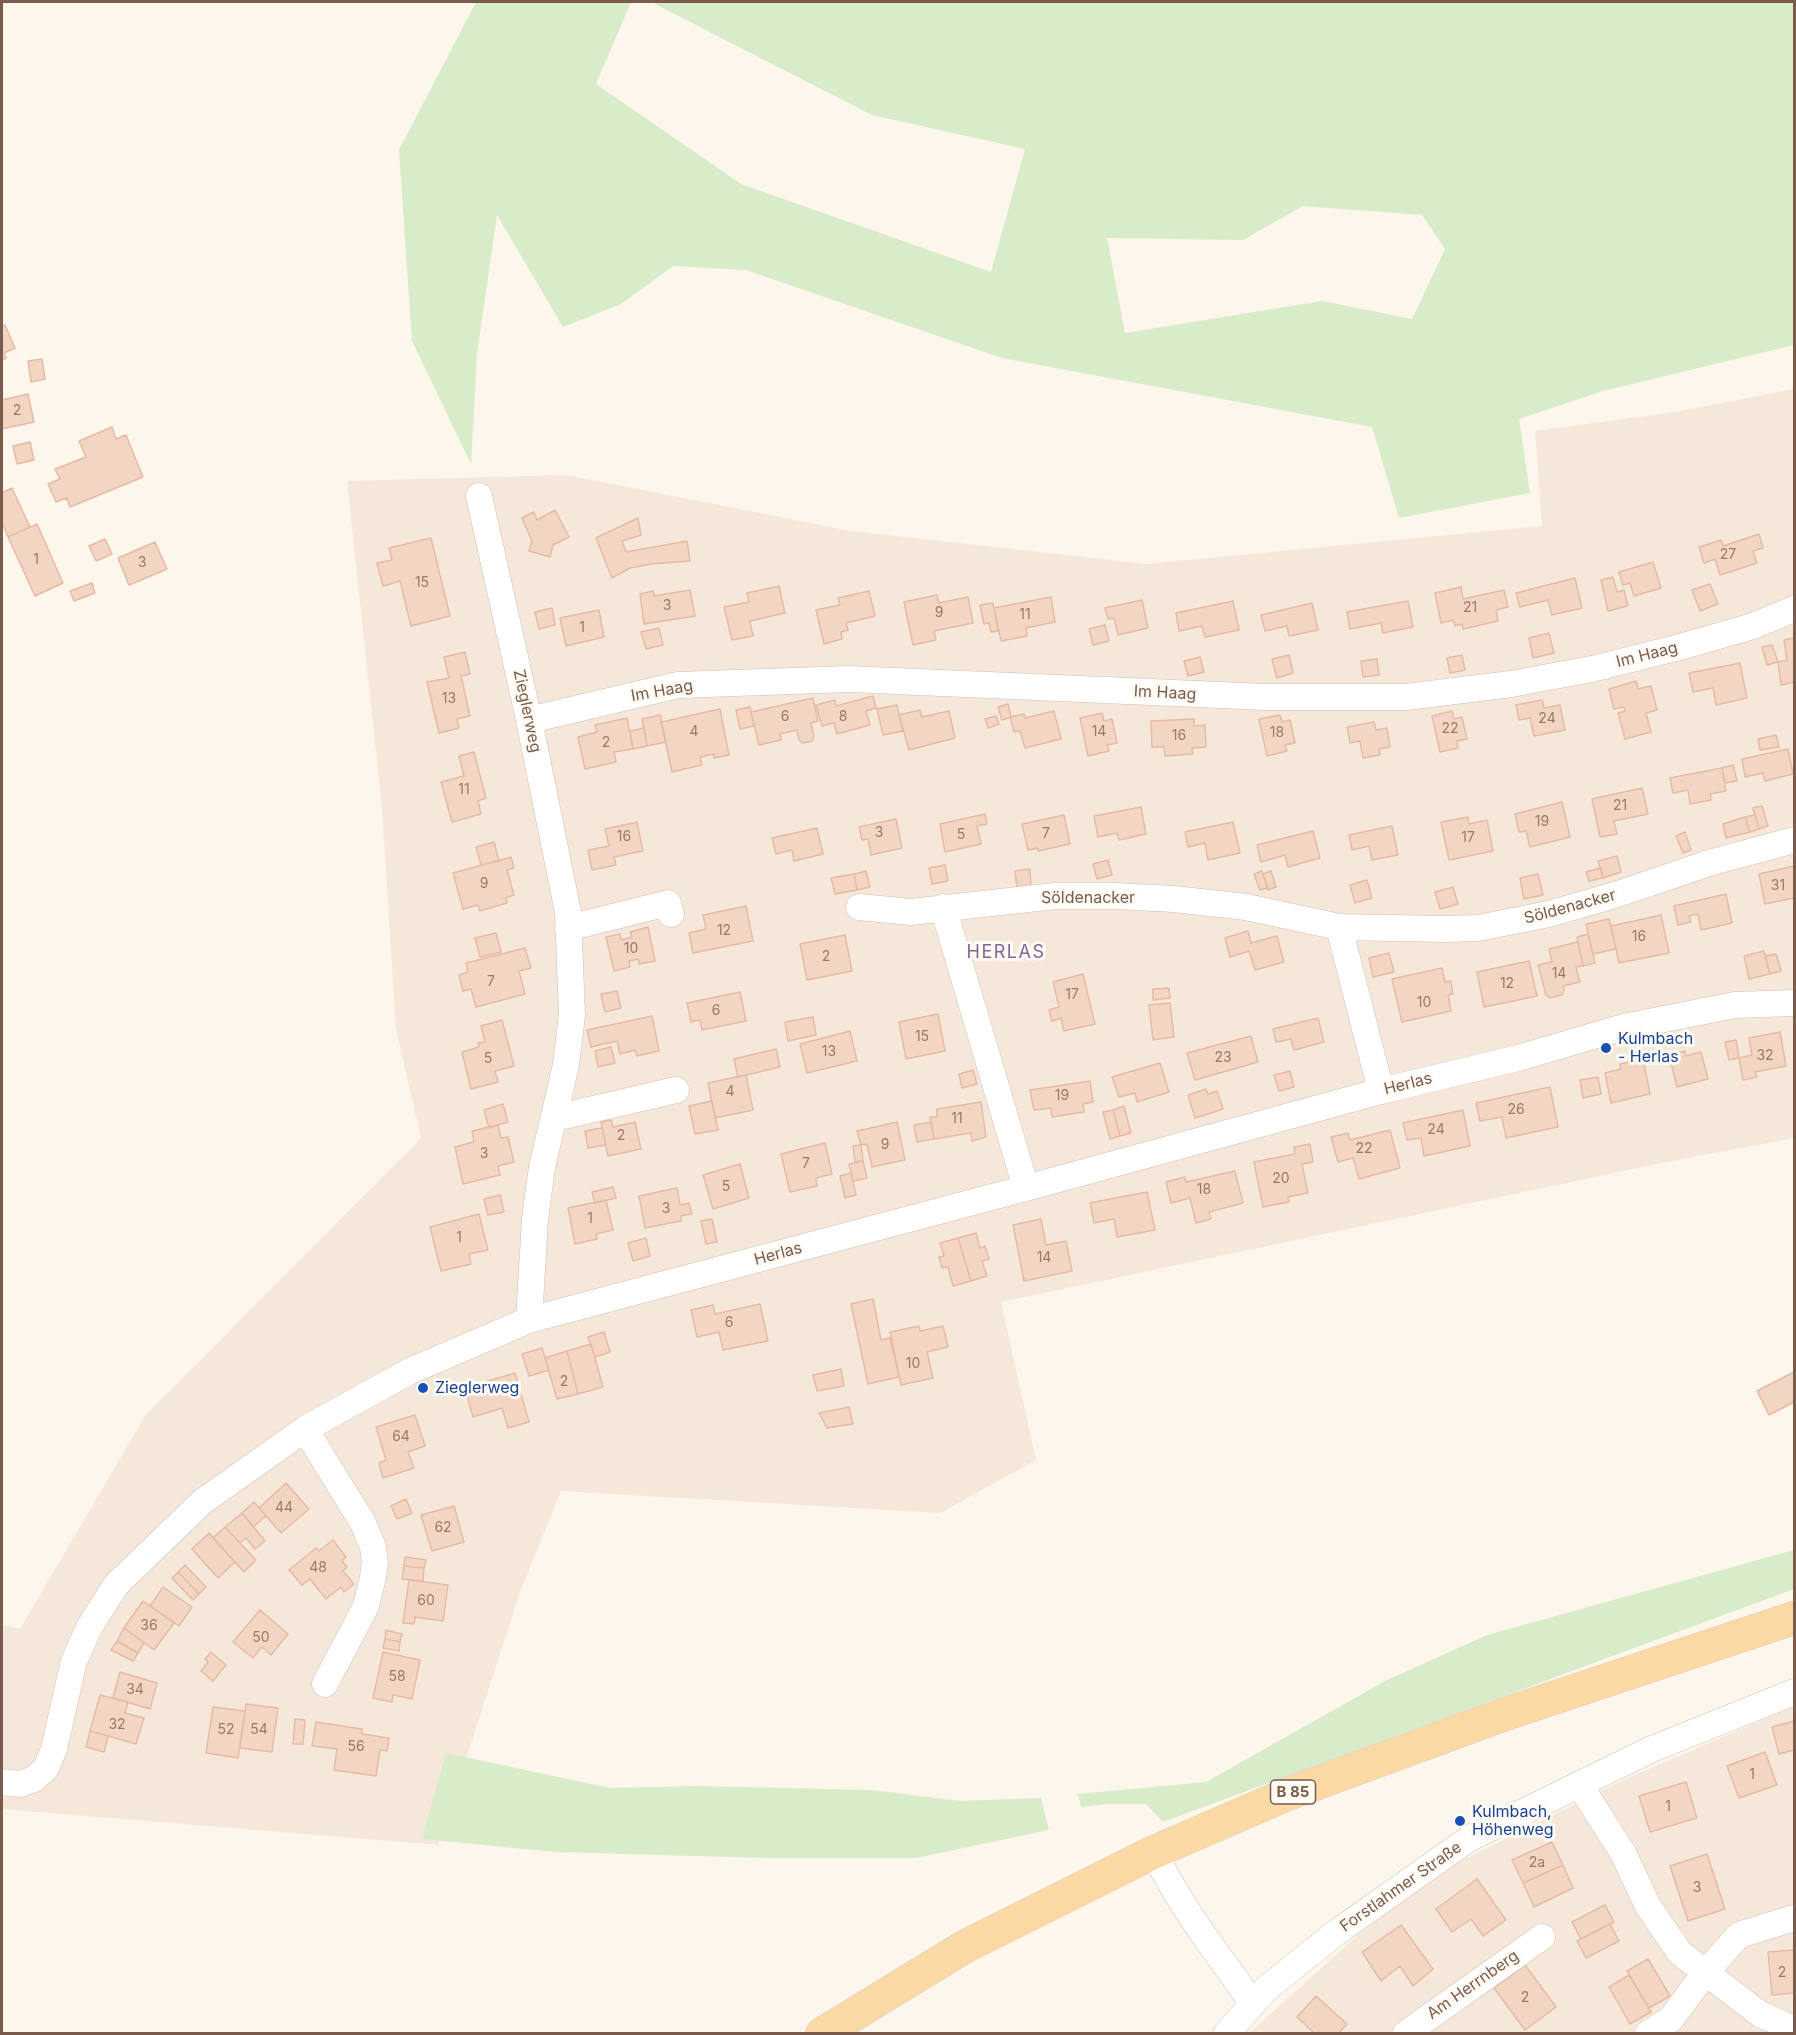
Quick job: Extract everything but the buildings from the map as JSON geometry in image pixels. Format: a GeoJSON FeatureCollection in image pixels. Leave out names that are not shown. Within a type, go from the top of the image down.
{"type":"FeatureCollection","features":[{"type":"Feature","properties":{"kind":"main road","name":"B 85"},"geometry":{"type":"LineString","coordinates":[[822,2034],[963,1947],[1154,1852],[1290,1793],[1508,1713],[1794,1618]]}},
{"type":"Feature","properties":{"kind":"street","name":"Zieglerweg"},"geometry":{"type":"LineString","coordinates":[[479,496],[529,720],[568,912],[572,1015],[566,1065],[542,1167],[535,1219],[529,1320]]}},
{"type":"Feature","properties":{"kind":"street","name":"Im Haag"},"geometry":{"type":"LineString","coordinates":[[529,720],[678,685],[849,679],[1266,697],[1406,697],[1511,684],[1592,669],[1743,629],[1794,609]]}},
{"type":"Feature","properties":{"kind":"street","name":"Söldenacker"},"geometry":{"type":"LineString","coordinates":[[859,907],[910,912],[1055,896],[1126,896],[1246,907],[1339,927],[1478,928],[1561,911],[1709,863],[1794,840]]}},
{"type":"Feature","properties":{"kind":"street"},"geometry":{"type":"LineString","coordinates":[[568,928],[668,903],[671,914]]}},
{"type":"Feature","properties":{"kind":"street"},"geometry":{"type":"LineString","coordinates":[[943,907],[1026,1188]]}},
{"type":"Feature","properties":{"kind":"street"},"geometry":{"type":"LineString","coordinates":[[1339,927],[1381,1091]]}},
{"type":"Feature","properties":{"kind":"street","name":"Herlas"},"geometry":{"type":"LineString","coordinates":[[2,1782],[20,1784],[33,1779],[46,1768],[54,1749],[74,1661],[90,1626],[116,1585],[202,1502],[304,1429],[410,1371],[529,1320],[1381,1091],[1518,1058],[1624,1027],[1735,1005],[1794,1003]]}},
{"type":"Feature","properties":{"kind":"street"},"geometry":{"type":"LineString","coordinates":[[555,1118],[675,1090]]}},
{"type":"Feature","properties":{"kind":"street"},"geometry":{"type":"LineString","coordinates":[[304,1429],[363,1523],[373,1547],[375,1562],[366,1606],[325,1684]]}},
{"type":"Feature","properties":{"kind":"street","name":"Forstlahmer Straße"},"geometry":{"type":"LineString","coordinates":[[1226,2034],[1267,1988],[1337,1932],[1470,1838],[1652,1749],[1794,1692]]}},
{"type":"Feature","properties":{"kind":"street"},"geometry":{"type":"LineString","coordinates":[[1579,1784],[1623,1853],[1648,1906],[1680,1953],[1760,2014],[1794,2029]]}},
{"type":"Feature","properties":{"kind":"street"},"geometry":{"type":"LineString","coordinates":[[1154,1852],[1174,1890],[1252,2004]]}},
{"type":"Feature","properties":{"kind":"street"},"geometry":{"type":"LineString","coordinates":[[1648,2034],[1671,2019],[1705,1973],[1738,1935],[1794,1918]]}},
{"type":"Feature","properties":{"kind":"street","name":"Am Herrnberg"},"geometry":{"type":"LineString","coordinates":[[1405,2034],[1542,1937]]}},
{"type":"Feature","properties":{"kind":"shaded area"},"geometry":{"type":"Polygon","coordinates":[[[1794,389],[1794,1138],[1666,1162],[1001,1302],[1036,1460],[940,1513],[561,1491],[520,1592],[438,1845],[2,1809],[2,1625],[20,1629],[145,1416],[421,1138],[396,1029],[382,808],[347,481],[566,475],[851,531],[1146,564],[1542,526],[1535,431],[1675,412],[1794,389]]]}},
{"type":"Feature","properties":{"kind":"shaded area"},"geometry":{"type":"Polygon","coordinates":[[[1794,1706],[1794,2033],[1248,2034],[1415,1884],[1619,1782],[1794,1706]]]}},
{"type":"Feature","properties":{"kind":"green space"},"geometry":{"type":"Polygon","coordinates":[[[476,2],[631,2],[596,84],[741,184],[991,272],[1025,149],[872,115],[651,2],[1794,2],[1794,345],[1603,391],[1519,419],[1530,493],[1399,518],[1372,427],[1002,358],[746,270],[673,266],[621,304],[563,327],[497,215],[477,354],[471,464],[412,341],[399,150],[476,2]],[[1303,206],[1243,240],[1107,238],[1125,333],[1322,301],[1412,319],[1445,249],[1422,215],[1303,206]]]}},
{"type":"Feature","properties":{"kind":"green space"},"geometry":{"type":"Polygon","coordinates":[[[1794,1550],[1794,1589],[1163,1822],[1146,1804],[1081,1807],[1078,1794],[1206,1782],[1385,1681],[1487,1635],[1794,1550]]]}},
{"type":"Feature","properties":{"kind":"green space"},"geometry":{"type":"Polygon","coordinates":[[[446,1753],[610,1788],[698,1786],[871,1790],[961,1801],[1041,1798],[1049,1830],[916,1858],[767,1858],[556,1852],[422,1839],[446,1753]]]}},
{"type":"Feature","properties":{"kind":"place","name":"Kulmbach - Herlas"},"geometry":{"type":"Point","coordinates":[1606,1048]}},
{"type":"Feature","properties":{"kind":"place","name":"Zieglerweg"},"geometry":{"type":"Point","coordinates":[423,1388]}},
{"type":"Feature","properties":{"kind":"place","name":"Kulmbach, Höhenweg"},"geometry":{"type":"Point","coordinates":[1460,1821]}},
{"type":"Feature","properties":{"kind":"district","name":"HERLAS"},"geometry":{"type":"Point","coordinates":[1006,953]}}]}
